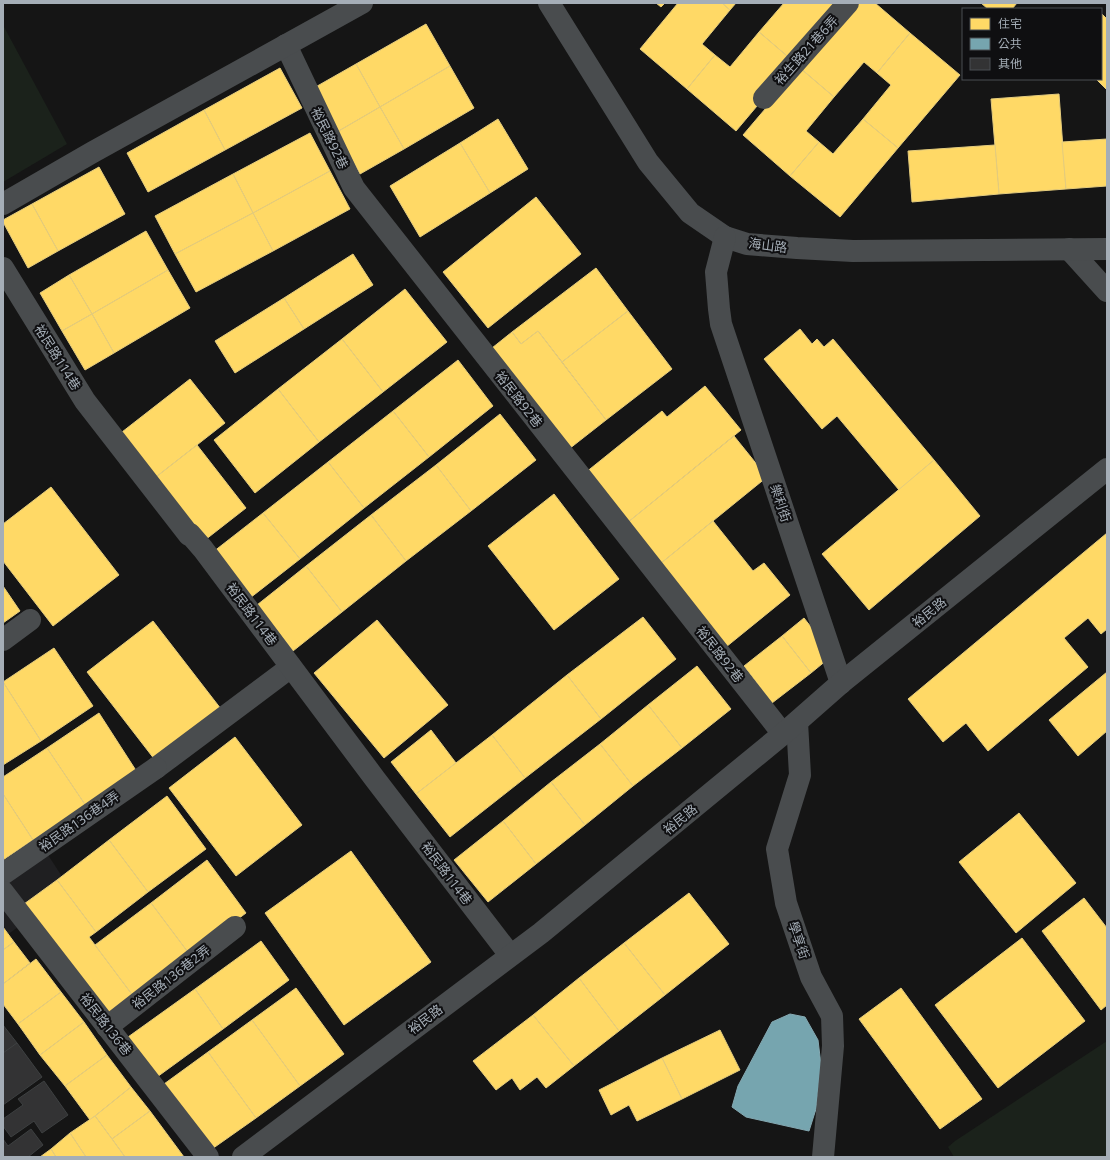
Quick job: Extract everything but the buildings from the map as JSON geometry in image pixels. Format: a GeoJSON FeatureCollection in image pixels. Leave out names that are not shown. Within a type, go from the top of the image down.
{"type":"FeatureCollection","features":[{"type":"Feature","properties":{"kind":"street"},"geometry":{"type":"LineString","coordinates":[[3,204],[93,152],[362,3]]}},
{"type":"Feature","properties":{"kind":"street","name":"海山路"},"geometry":{"type":"LineString","coordinates":[[549,3],[648,162],[690,213],[725,237],[748,244],[853,251],[1107,249]]}},
{"type":"Feature","properties":{"kind":"street","name":"裕生路21巷6弄"},"geometry":{"type":"LineString","coordinates":[[764,98],[848,3]]}},
{"type":"Feature","properties":{"kind":"street","name":"裕民路92巷"},"geometry":{"type":"LineString","coordinates":[[286,45],[354,188],[790,728]]}},
{"type":"Feature","properties":{"kind":"street","name":"樂利街"},"geometry":{"type":"LineString","coordinates":[[725,237],[716,272],[721,324],[841,683]]}},
{"type":"Feature","properties":{"kind":"street"},"geometry":{"type":"LineString","coordinates":[[1069,249],[1107,291]]}},
{"type":"Feature","properties":{"kind":"street","name":"裕民路114巷"},"geometry":{"type":"LineString","coordinates":[[3,268],[85,401],[189,535],[190,534],[203,549],[510,955]]}},
{"type":"Feature","properties":{"kind":"street","name":"裕民路"},"geometry":{"type":"LineString","coordinates":[[242,1157],[541,933],[790,728],[841,683],[1107,469]]}},
{"type":"Feature","properties":{"kind":"street"},"geometry":{"type":"LineString","coordinates":[[3,640],[30,620]]}},
{"type":"Feature","properties":{"kind":"street","name":"裕民路136巷4弄"},"geometry":{"type":"LineString","coordinates":[[3,874],[156,768],[291,666]]}},
{"type":"Feature","properties":{"kind":"street","name":"學享街"},"geometry":{"type":"LineString","coordinates":[[790,728],[800,775],[777,849],[786,903],[811,977],[832,1016],[833,1046],[823,1157]]}},
{"type":"Feature","properties":{"kind":"street","name":"裕民路136巷"},"geometry":{"type":"LineString","coordinates":[[3,892],[208,1157]]}},
{"type":"Feature","properties":{"kind":"street","name":"裕民路136巷2弄"},"geometry":{"type":"LineString","coordinates":[[107,1027],[235,927]]}},
{"type":"Feature","properties":{"kind":"shaded area"},"geometry":{"type":"Polygon","coordinates":[[[3,25],[67,144],[3,182],[3,25]]]}},
{"type":"Feature","properties":{"kind":"shaded area"},"geometry":{"type":"Polygon","coordinates":[[[3,785],[70,889],[3,938],[3,785]]]}},
{"type":"Feature","properties":{"kind":"shaded area"},"geometry":{"type":"Polygon","coordinates":[[[1107,1041],[1107,1157],[954,1157],[948,1147],[955,1141],[1107,1041]]]}}]}
